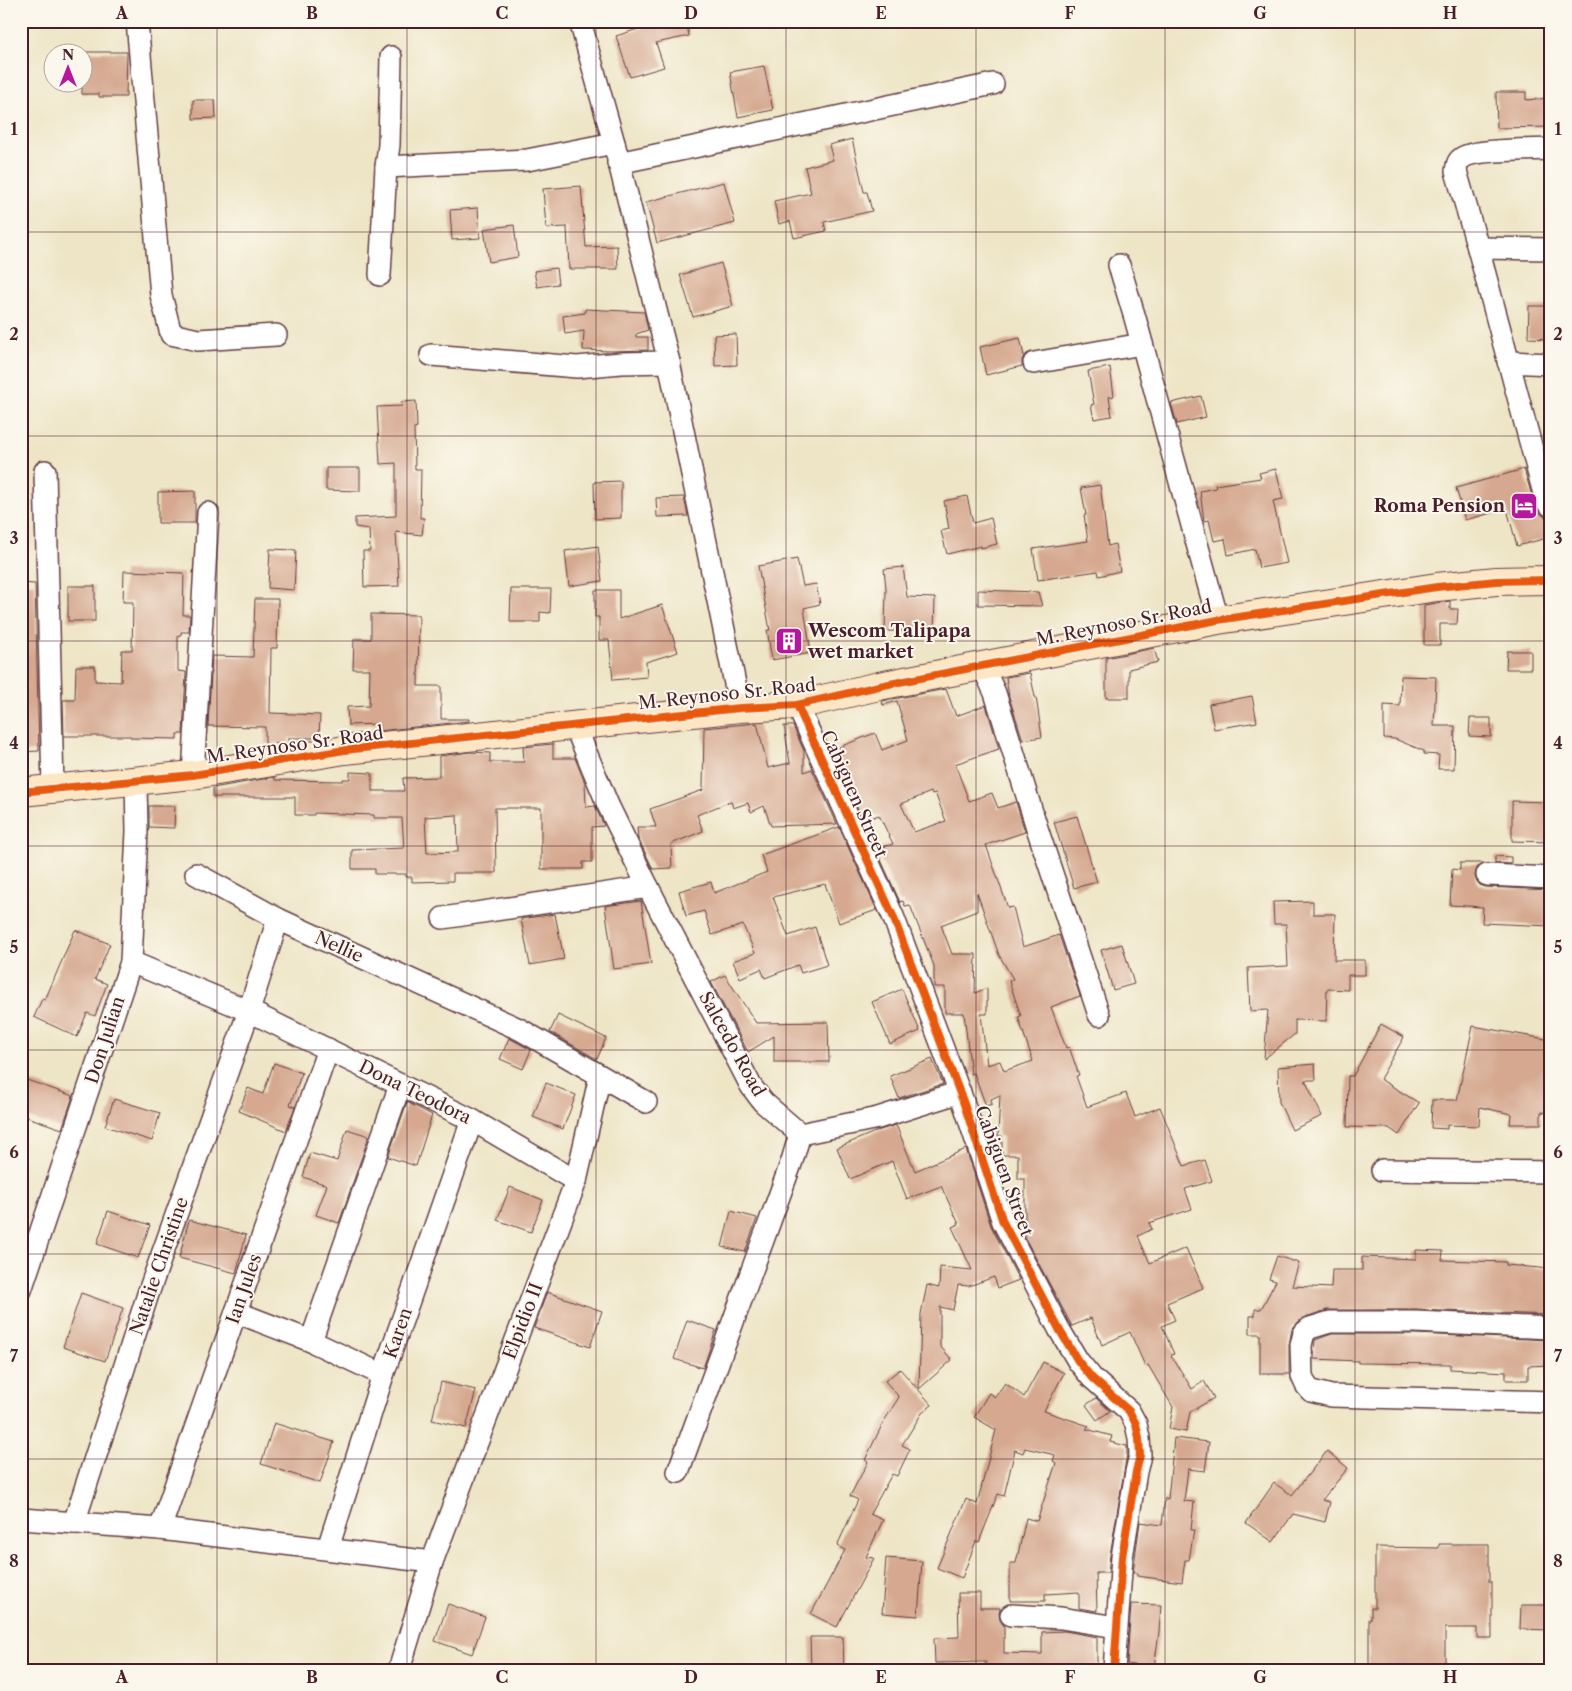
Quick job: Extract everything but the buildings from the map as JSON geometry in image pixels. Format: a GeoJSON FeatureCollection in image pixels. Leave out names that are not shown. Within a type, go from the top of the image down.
{"type":"FeatureCollection","features":[{"type":"Feature","properties":{"kind":"street"},"geometry":{"type":"LineString","coordinates":[[137,21],[161,295],[171,334],[198,340],[276,335]]}},
{"type":"Feature","properties":{"kind":"street"},"geometry":{"type":"LineString","coordinates":[[580,21],[669,362],[740,708]]}},
{"type":"Feature","properties":{"kind":"street"},"geometry":{"type":"LineString","coordinates":[[380,275],[389,145],[391,57]]}},
{"type":"Feature","properties":{"kind":"street"},"geometry":{"type":"LineString","coordinates":[[386,167],[527,160],[616,153],[993,84]]}},
{"type":"Feature","properties":{"kind":"street"},"geometry":{"type":"LineString","coordinates":[[1551,149],[1477,153],[1464,156],[1458,161],[1456,171],[1543,490],[1547,502],[1551,506]]}},
{"type":"Feature","properties":{"kind":"street"},"geometry":{"type":"LineString","coordinates":[[1478,248],[1551,249]]}},
{"type":"Feature","properties":{"kind":"street"},"geometry":{"type":"LineString","coordinates":[[1119,265],[1218,620]]}},
{"type":"Feature","properties":{"kind":"street"},"geometry":{"type":"LineString","coordinates":[[1034,363],[1142,344]]}},
{"type":"Feature","properties":{"kind":"street"},"geometry":{"type":"LineString","coordinates":[[432,355],[577,367],[620,363],[669,362]]}},
{"type":"Feature","properties":{"kind":"street"},"geometry":{"type":"LineString","coordinates":[[1508,362],[1551,364]]}},
{"type":"Feature","properties":{"kind":"street"},"geometry":{"type":"LineString","coordinates":[[45,471],[53,787]]}},
{"type":"Feature","properties":{"kind":"street"},"geometry":{"type":"LineString","coordinates":[[192,775],[208,513]]}},
{"type":"Feature","properties":{"kind":"street","name":"M. Reynoso Sr. Road"},"geometry":{"type":"LineString","coordinates":[[21,792],[53,787],[192,775],[345,750],[740,708],[797,705],[982,665],[1218,620],[1437,587],[1496,581],[1551,580]]}},
{"type":"Feature","properties":{"kind":"street"},"geometry":{"type":"LineString","coordinates":[[982,665],[998,702],[1098,1015]]}},
{"type":"Feature","properties":{"kind":"street","name":"Cabiguen Street"},"geometry":{"type":"LineString","coordinates":[[797,705],[893,916],[960,1092],[1003,1222],[1078,1361],[1092,1378],[1129,1411],[1136,1424],[1140,1455],[1122,1557],[1114,1670]]}},
{"type":"Feature","properties":{"kind":"street","name":"Salcedo Road"},"geometry":{"type":"LineString","coordinates":[[576,726],[608,805],[648,887],[751,1086],[763,1102],[800,1134]]}},
{"type":"Feature","properties":{"kind":"street","name":"Don Julian"},"geometry":{"type":"LineString","coordinates":[[21,1290],[131,962],[137,831],[136,780]]}},
{"type":"Feature","properties":{"kind":"street","name":"Nellie"},"geometry":{"type":"LineString","coordinates":[[196,874],[278,919],[521,1030],[646,1102]]}},
{"type":"Feature","properties":{"kind":"street"},"geometry":{"type":"LineString","coordinates":[[1487,875],[1551,878]]}},
{"type":"Feature","properties":{"kind":"street"},"geometry":{"type":"LineString","coordinates":[[443,918],[648,887]]}},
{"type":"Feature","properties":{"kind":"street"},"geometry":{"type":"LineString","coordinates":[[131,962],[249,1011],[278,919]]}},
{"type":"Feature","properties":{"kind":"street","name":"Dona Teodora"},"geometry":{"type":"LineString","coordinates":[[249,1011],[472,1120],[576,1181]]}},
{"type":"Feature","properties":{"kind":"street","name":"Natalie Christine"},"geometry":{"type":"LineString","coordinates":[[74,1523],[149,1291],[249,1011]]}},
{"type":"Feature","properties":{"kind":"street","name":"Ian Jules"},"geometry":{"type":"LineString","coordinates":[[160,1530],[328,1049]]}},
{"type":"Feature","properties":{"kind":"street","name":"Elpidio II"},"geometry":{"type":"LineString","coordinates":[[399,1670],[432,1562],[576,1181],[600,1076]]}},
{"type":"Feature","properties":{"kind":"street"},"geometry":{"type":"LineString","coordinates":[[311,1341],[400,1085]]}},
{"type":"Feature","properties":{"kind":"street"},"geometry":{"type":"LineString","coordinates":[[678,1472],[745,1292],[800,1134],[878,1118],[960,1092]]}},
{"type":"Feature","properties":{"kind":"street","name":"Karen"},"geometry":{"type":"LineString","coordinates":[[328,1548],[383,1375],[472,1120]]}},
{"type":"Feature","properties":{"kind":"street"},"geometry":{"type":"LineString","coordinates":[[1382,1170],[1551,1172]]}},
{"type":"Feature","properties":{"kind":"street"},"geometry":{"type":"LineString","coordinates":[[236,1312],[311,1341],[383,1375]]}},
{"type":"Feature","properties":{"kind":"street"},"geometry":{"type":"LineString","coordinates":[[1551,1328],[1415,1322],[1330,1322],[1310,1328],[1304,1333],[1301,1345],[1302,1376],[1306,1385],[1311,1391],[1331,1396],[1551,1402]]}},
{"type":"Feature","properties":{"kind":"street"},"geometry":{"type":"LineString","coordinates":[[21,1519],[160,1530],[328,1548],[432,1562]]}},
{"type":"Feature","properties":{"kind":"street"},"geometry":{"type":"LineString","coordinates":[[1011,1615],[1061,1618],[1116,1626]]}},
{"type":"Feature","properties":{"kind":"cycle path"},"geometry":{"type":"LineString","coordinates":[[21,792],[193,775],[345,750],[740,708],[797,705],[879,686],[1218,620],[1437,587],[1496,581],[1551,580]]}},
{"type":"Feature","properties":{"kind":"cycle path"},"geometry":{"type":"LineString","coordinates":[[797,705],[893,916],[964,1104],[1003,1222],[1059,1329],[1078,1361],[1092,1378],[1129,1411],[1136,1424],[1140,1455],[1122,1557],[1114,1670]]}},
{"type":"Feature","properties":{"kind":"place","name":"Roma Pension"},"geometry":{"type":"Point","coordinates":[1524,506]}},
{"type":"Feature","properties":{"kind":"place","name":"Wescom Talipapa wet market"},"geometry":{"type":"Point","coordinates":[789,641]}}]}
